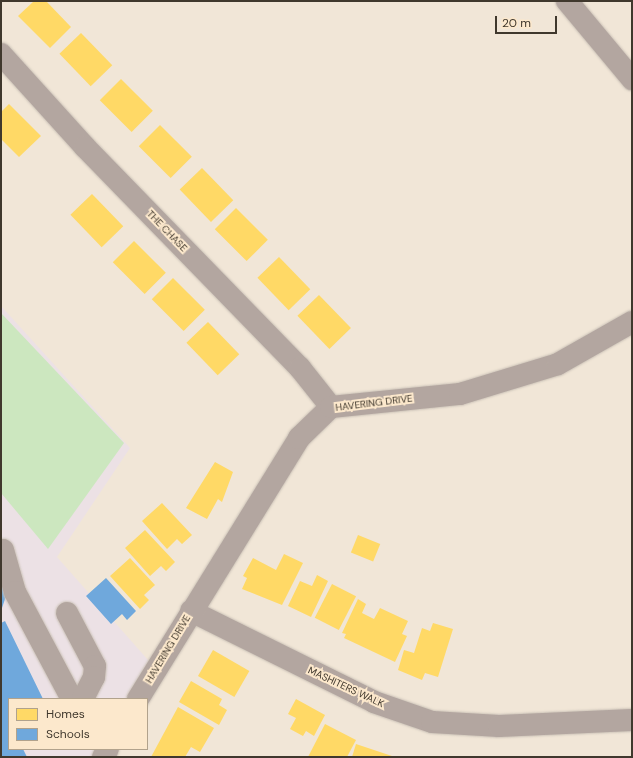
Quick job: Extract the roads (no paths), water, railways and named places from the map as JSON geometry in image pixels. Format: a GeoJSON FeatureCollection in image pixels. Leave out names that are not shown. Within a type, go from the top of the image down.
{"type":"FeatureCollection","features":[{"type":"Feature","properties":{"kind":"street"},"geometry":{"type":"LineString","coordinates":[[567,1],[632,79]]}},
{"type":"Feature","properties":{"kind":"street","name":"THE CHASE"},"geometry":{"type":"LineString","coordinates":[[1,54],[300,368],[331,408]]}},
{"type":"Feature","properties":{"kind":"street","name":"HAVERING DRIVE"},"geometry":{"type":"LineString","coordinates":[[139,698],[299,438],[331,408],[460,394],[558,364],[632,322]]}},
{"type":"Feature","properties":{"kind":"street"},"geometry":{"type":"LineString","coordinates":[[3,550],[15,592],[71,698]]}},
{"type":"Feature","properties":{"kind":"street","name":"MASHITERS WALK"},"geometry":{"type":"LineString","coordinates":[[191,611],[374,702],[432,722],[498,726],[632,720]]}},
{"type":"Feature","properties":{"kind":"street"},"geometry":{"type":"LineString","coordinates":[[67,613],[95,666],[94,677],[84,698]]}}]}
